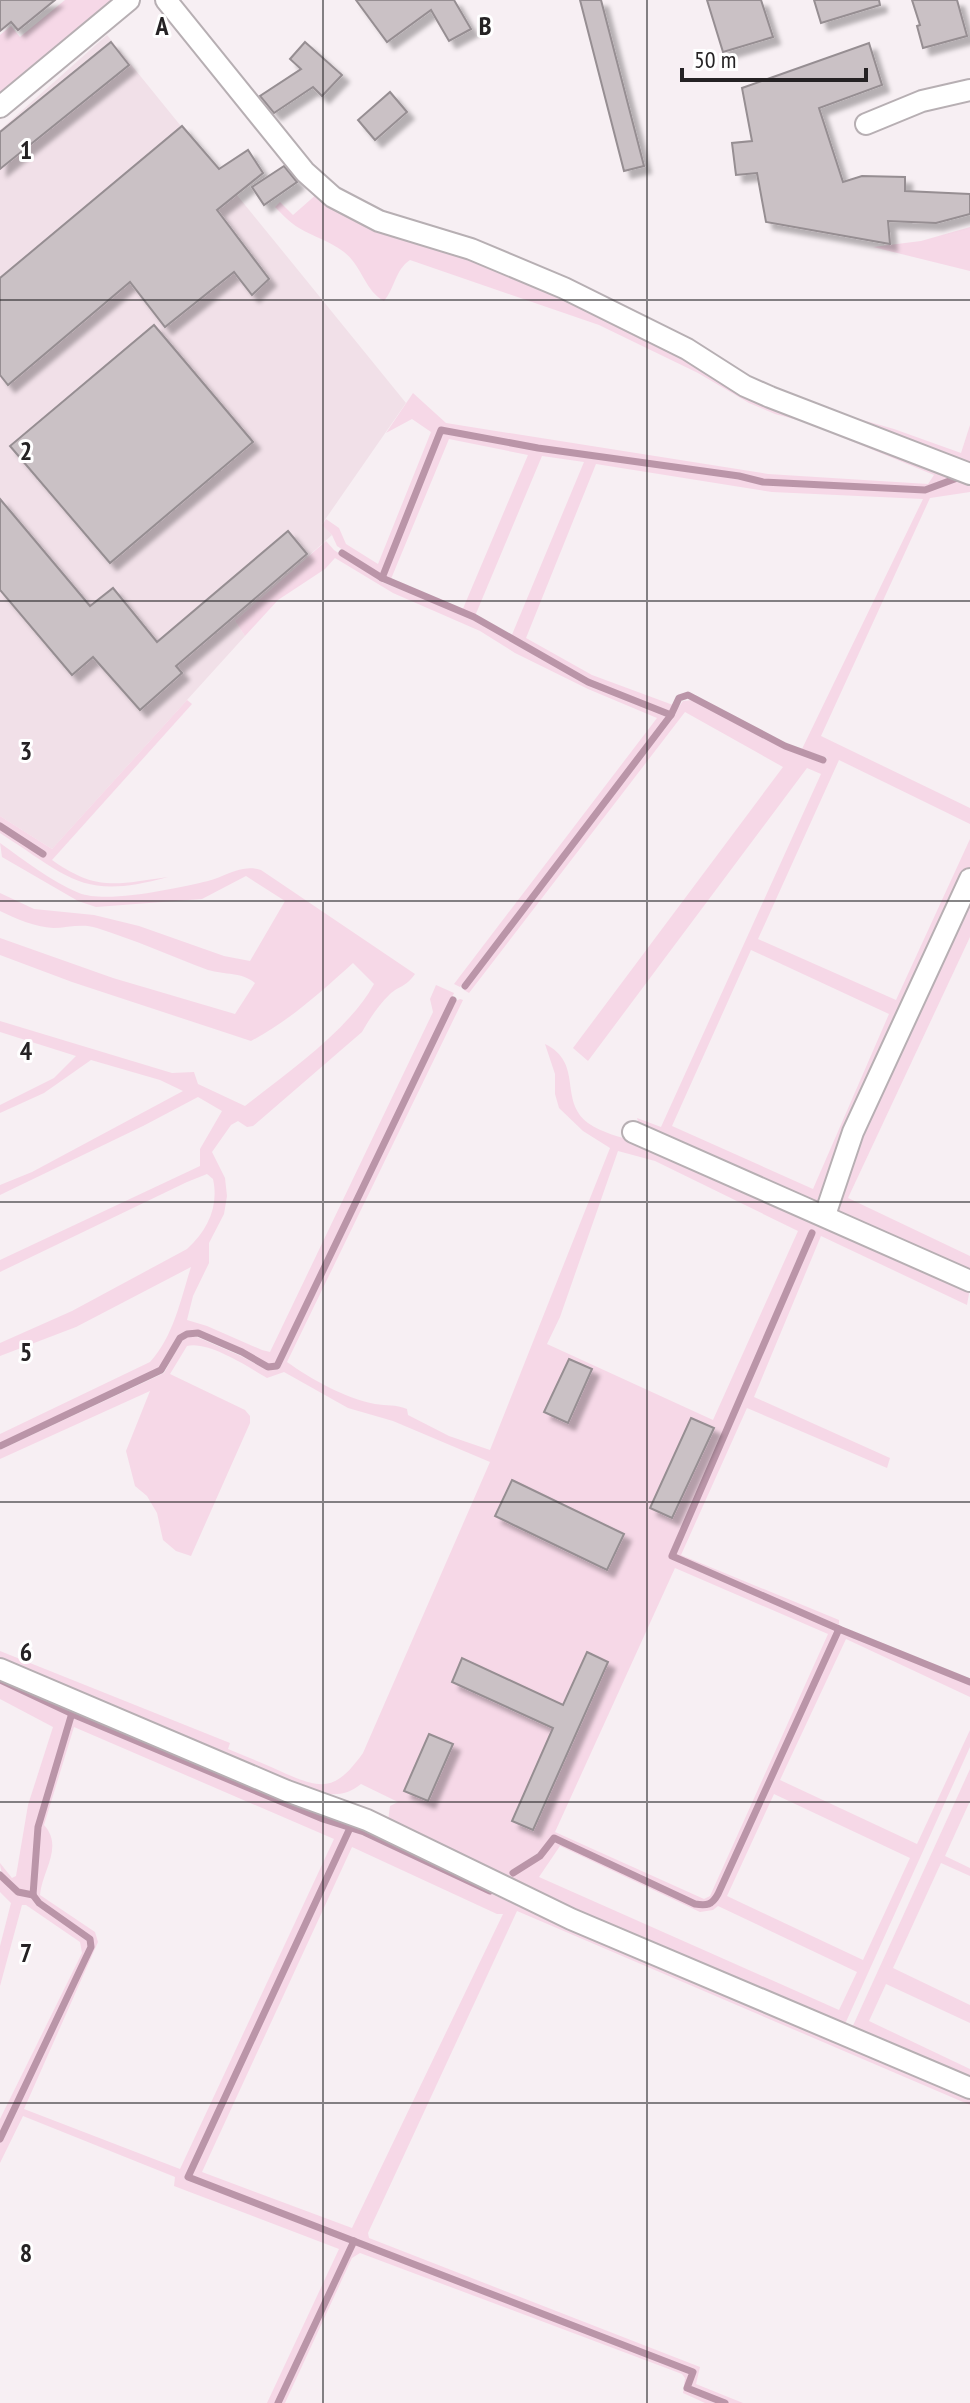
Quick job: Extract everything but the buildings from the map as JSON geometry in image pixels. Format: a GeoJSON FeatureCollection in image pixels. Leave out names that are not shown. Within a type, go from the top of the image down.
{"type":"FeatureCollection","features":[{"type":"Feature","properties":{"kind":"street"},"geometry":{"type":"LineString","coordinates":[[0,107],[129,0]]}},
{"type":"Feature","properties":{"kind":"street"},"geometry":{"type":"LineString","coordinates":[[166,0],[305,172],[333,197],[379,221],[471,249],[601,305],[687,349],[745,386],[770,397],[970,474]]}},
{"type":"Feature","properties":{"kind":"street"},"geometry":{"type":"LineString","coordinates":[[866,124],[922,101],[970,90]]}},
{"type":"Feature","properties":{"kind":"street"},"geometry":{"type":"LineString","coordinates":[[825,1215],[853,1132],[970,879]]}},
{"type":"Feature","properties":{"kind":"street"},"geometry":{"type":"LineString","coordinates":[[633,1132],[970,1281]]}},
{"type":"Feature","properties":{"kind":"street"},"geometry":{"type":"LineString","coordinates":[[0,1669],[287,1791],[367,1820],[571,1919],[970,2088]]}},
{"type":"Feature","properties":{"kind":"shaded area"},"geometry":{"type":"Polygon","coordinates":[[[65,0],[120,0],[0,100],[0,35],[11,26],[20,37],[65,0]]]}},
{"type":"Feature","properties":{"kind":"shaded area"},"geometry":{"type":"Polygon","coordinates":[[[107,35],[406,403],[322,524],[332,535],[235,621],[245,636],[52,849],[0,816],[0,130],[107,35]]]}},
{"type":"Feature","properties":{"kind":"shaded area"},"geometry":{"type":"Polygon","coordinates":[[[318,193],[386,228],[531,281],[685,356],[724,385],[760,403],[801,414],[957,476],[925,488],[765,480],[440,428],[381,575],[337,546],[322,525],[326,519],[339,528],[346,544],[378,564],[431,432],[412,419],[386,433],[413,393],[446,423],[768,474],[928,484],[934,475],[805,422],[749,403],[698,373],[599,325],[410,260],[401,269],[384,301],[372,291],[344,252],[296,226],[275,207],[280,202],[293,215],[318,193]]]}},
{"type":"Feature","properties":{"kind":"shaded area"},"geometry":{"type":"Polygon","coordinates":[[[970,227],[970,271],[873,247],[921,241],[970,227]]]}},
{"type":"Feature","properties":{"kind":"shaded area"},"geometry":{"type":"Polygon","coordinates":[[[772,394],[894,429],[961,453],[970,425],[970,470],[772,394]]]}},
{"type":"Feature","properties":{"kind":"shaded area"},"geometry":{"type":"Polygon","coordinates":[[[443,432],[538,450],[787,486],[927,492],[965,477],[970,479],[970,492],[930,498],[821,736],[970,808],[970,824],[839,760],[758,939],[896,1000],[970,839],[970,867],[848,1133],[824,1198],[818,1203],[640,1128],[637,1118],[661,1127],[821,774],[807,768],[588,1061],[573,1048],[783,767],[685,712],[469,993],[464,990],[683,701],[692,700],[790,751],[825,763],[827,758],[802,749],[923,499],[772,492],[596,464],[526,638],[592,675],[673,705],[670,712],[589,680],[511,637],[584,462],[542,456],[475,616],[462,611],[528,455],[449,439],[391,579],[385,576],[443,432]],[[751,950],[672,1126],[813,1189],[889,1014],[751,950]]]}},
{"type":"Feature","properties":{"kind":"shaded area"},"geometry":{"type":"Polygon","coordinates":[[[326,541],[334,550],[382,582],[472,619],[587,683],[668,715],[460,987],[454,984],[657,718],[588,689],[515,653],[480,631],[393,593],[335,558],[325,569],[278,600],[245,636],[235,621],[326,541]]]}},
{"type":"Feature","properties":{"kind":"shaded area"},"geometry":{"type":"Polygon","coordinates":[[[187,700],[192,704],[52,860],[82,877],[108,883],[168,877],[139,884],[95,885],[61,873],[0,833],[0,828],[42,855],[44,852],[0,823],[0,816],[52,849],[187,700]]]}},
{"type":"Feature","properties":{"kind":"shaded area"},"geometry":{"type":"Polygon","coordinates":[[[0,843],[58,883],[91,896],[143,894],[208,881],[240,870],[261,870],[415,974],[374,1012],[362,1032],[253,1126],[247,1127],[238,1121],[231,1125],[212,1152],[225,1178],[227,1196],[224,1214],[209,1243],[209,1263],[193,1296],[187,1320],[262,1350],[270,1352],[433,1012],[430,999],[436,985],[454,993],[276,1364],[268,1365],[244,1350],[198,1332],[186,1332],[178,1336],[160,1369],[0,1444],[0,1434],[150,1362],[171,1329],[191,1267],[76,1327],[0,1356],[0,1343],[72,1311],[187,1249],[201,1234],[210,1217],[214,1199],[213,1179],[207,1174],[187,1182],[0,1272],[0,1260],[200,1166],[200,1149],[222,1111],[198,1097],[0,1195],[0,1185],[32,1172],[183,1091],[160,1080],[91,1060],[44,1093],[0,1113],[0,1105],[54,1078],[76,1056],[0,1032],[0,1021],[172,1073],[194,1072],[198,1084],[245,1106],[333,1034],[374,984],[353,963],[292,1015],[251,1041],[0,955],[0,938],[113,978],[235,1014],[255,983],[250,979],[208,970],[97,928],[53,928],[26,922],[0,911],[0,893],[34,909],[94,915],[139,926],[224,956],[250,961],[285,901],[246,876],[202,899],[96,907],[78,901],[2,857],[0,843]]]}},
{"type":"Feature","properties":{"kind":"shaded area"},"geometry":{"type":"Polygon","coordinates":[[[970,893],[970,937],[848,1198],[970,1256],[970,1272],[844,1216],[839,1211],[837,1198],[861,1134],[970,893]]]}},
{"type":"Feature","properties":{"kind":"shaded area"},"geometry":{"type":"Polygon","coordinates":[[[463,1000],[287,1362],[318,1382],[364,1401],[407,1409],[408,1415],[449,1436],[490,1450],[610,1148],[583,1131],[559,1108],[555,1074],[545,1044],[564,1061],[574,1104],[579,1114],[593,1126],[970,1288],[967,1305],[821,1236],[754,1397],[890,1458],[887,1468],[747,1408],[681,1555],[839,1620],[839,1625],[674,1556],[814,1232],[809,1231],[670,1557],[836,1629],[714,1898],[707,1903],[694,1901],[553,1835],[538,1853],[510,1871],[515,1875],[542,1857],[555,1841],[694,1906],[711,1907],[719,1896],[840,1631],[970,1685],[970,1697],[846,1639],[780,1780],[917,1844],[970,1730],[970,1747],[845,2024],[616,1931],[388,1821],[390,1806],[398,1802],[361,1784],[339,1794],[300,1787],[0,1660],[0,1651],[230,1743],[228,1749],[307,1782],[327,1784],[336,1781],[363,1753],[490,1462],[393,1421],[348,1408],[284,1372],[267,1378],[228,1356],[196,1345],[187,1346],[170,1374],[245,1410],[250,1416],[250,1423],[191,1556],[176,1551],[163,1540],[157,1513],[147,1496],[135,1486],[126,1451],[150,1391],[0,1459],[0,1450],[164,1373],[182,1340],[188,1337],[197,1337],[267,1370],[279,1369],[456,1001],[463,1000]],[[618,1151],[560,1317],[547,1344],[713,1420],[798,1231],[655,1161],[618,1151]],[[675,1568],[555,1832],[704,1899],[710,1896],[828,1634],[675,1568]],[[774,1794],[727,1896],[863,1960],[910,1858],[774,1794]],[[560,1846],[539,1877],[839,2010],[857,1972],[718,1906],[700,1912],[560,1846]]]}},
{"type":"Feature","properties":{"kind":"shaded area"},"geometry":{"type":"Polygon","coordinates":[[[0,1682],[70,1714],[37,1826],[31,1893],[10,1884],[0,1863],[12,1878],[16,1876],[28,1805],[53,1727],[0,1699],[0,1682]]]}},
{"type":"Feature","properties":{"kind":"shaded area"},"geometry":{"type":"Polygon","coordinates":[[[73,1715],[322,1821],[347,1828],[186,2178],[351,2242],[276,2403],[267,2403],[339,2249],[174,2186],[175,2177],[23,2116],[0,2163],[0,2143],[92,1948],[92,1938],[40,1902],[35,1894],[40,1827],[73,1715]],[[74,1727],[44,1825],[50,1833],[52,1850],[40,1895],[95,1932],[98,1942],[24,2109],[180,2169],[334,1839],[74,1727]]]}},
{"type":"Feature","properties":{"kind":"shaded area"},"geometry":{"type":"Polygon","coordinates":[[[970,1769],[970,1801],[945,1856],[970,1868],[970,1876],[941,1863],[893,1968],[970,2005],[970,2023],[886,1984],[869,2021],[970,2069],[970,2082],[851,2030],[970,1769]]]}},
{"type":"Feature","properties":{"kind":"shaded area"},"geometry":{"type":"Polygon","coordinates":[[[351,1830],[578,1933],[970,2100],[970,2105],[517,1911],[368,2233],[369,2238],[700,2367],[696,2384],[743,2403],[730,2403],[690,2387],[694,2371],[190,2177],[351,1830]],[[352,1847],[202,2172],[352,2228],[503,1914],[497,1914],[352,1847]]]}},
{"type":"Feature","properties":{"kind":"shaded area"},"geometry":{"type":"Polygon","coordinates":[[[0,1878],[17,1894],[31,1897],[37,1905],[88,1940],[89,1947],[0,2134],[0,2119],[82,1953],[80,1942],[22,1905],[0,1986],[0,1946],[11,1903],[0,1892],[0,1878]]]}},
{"type":"Feature","properties":{"kind":"shaded area"},"geometry":{"type":"Polygon","coordinates":[[[356,2244],[690,2373],[685,2389],[720,2403],[705,2403],[683,2393],[685,2378],[682,2374],[360,2253],[352,2258],[285,2403],[281,2403],[356,2244]]]}},
{"type":"Feature","properties":{"kind":"waterway"},"geometry":{"type":"LineString","coordinates":[[382,578],[441,430],[763,482],[925,490],[960,477]]}},
{"type":"Feature","properties":{"kind":"waterway"},"geometry":{"type":"LineString","coordinates":[[342,553],[382,578],[474,617],[588,682],[671,715],[465,986]]}},
{"type":"Feature","properties":{"kind":"waterway"},"geometry":{"type":"LineString","coordinates":[[671,715],[679,698],[688,695],[785,746],[823,760]]}},
{"type":"Feature","properties":{"kind":"waterway"},"geometry":{"type":"LineString","coordinates":[[0,826],[43,854]]}},
{"type":"Feature","properties":{"kind":"waterway"},"geometry":{"type":"LineString","coordinates":[[0,1446],[161,1370],[180,1338],[187,1334],[198,1333],[268,1367],[277,1366],[453,1000]]}},
{"type":"Feature","properties":{"kind":"waterway"},"geometry":{"type":"LineString","coordinates":[[812,1233],[672,1556],[839,1629]]}},
{"type":"Feature","properties":{"kind":"waterway"},"geometry":{"type":"LineString","coordinates":[[513,1873],[540,1856],[554,1838],[695,1904],[709,1904],[718,1894],[839,1629],[970,1682]]}},
{"type":"Feature","properties":{"kind":"waterway"},"geometry":{"type":"LineString","coordinates":[[0,1680],[77,1716],[323,1819],[364,1832],[490,1891]]}},
{"type":"Feature","properties":{"kind":"waterway"},"geometry":{"type":"LineString","coordinates":[[0,2139],[91,1947],[90,1939],[39,1903],[33,1895],[38,1827],[72,1713]]}},
{"type":"Feature","properties":{"kind":"waterway"},"geometry":{"type":"LineString","coordinates":[[350,1828],[188,2177],[693,2372],[687,2388],[725,2403]]}},
{"type":"Feature","properties":{"kind":"waterway"},"geometry":{"type":"LineString","coordinates":[[0,1875],[18,1892],[33,1895]]}},
{"type":"Feature","properties":{"kind":"waterway"},"geometry":{"type":"LineString","coordinates":[[278,2403],[354,2241]]}}]}
